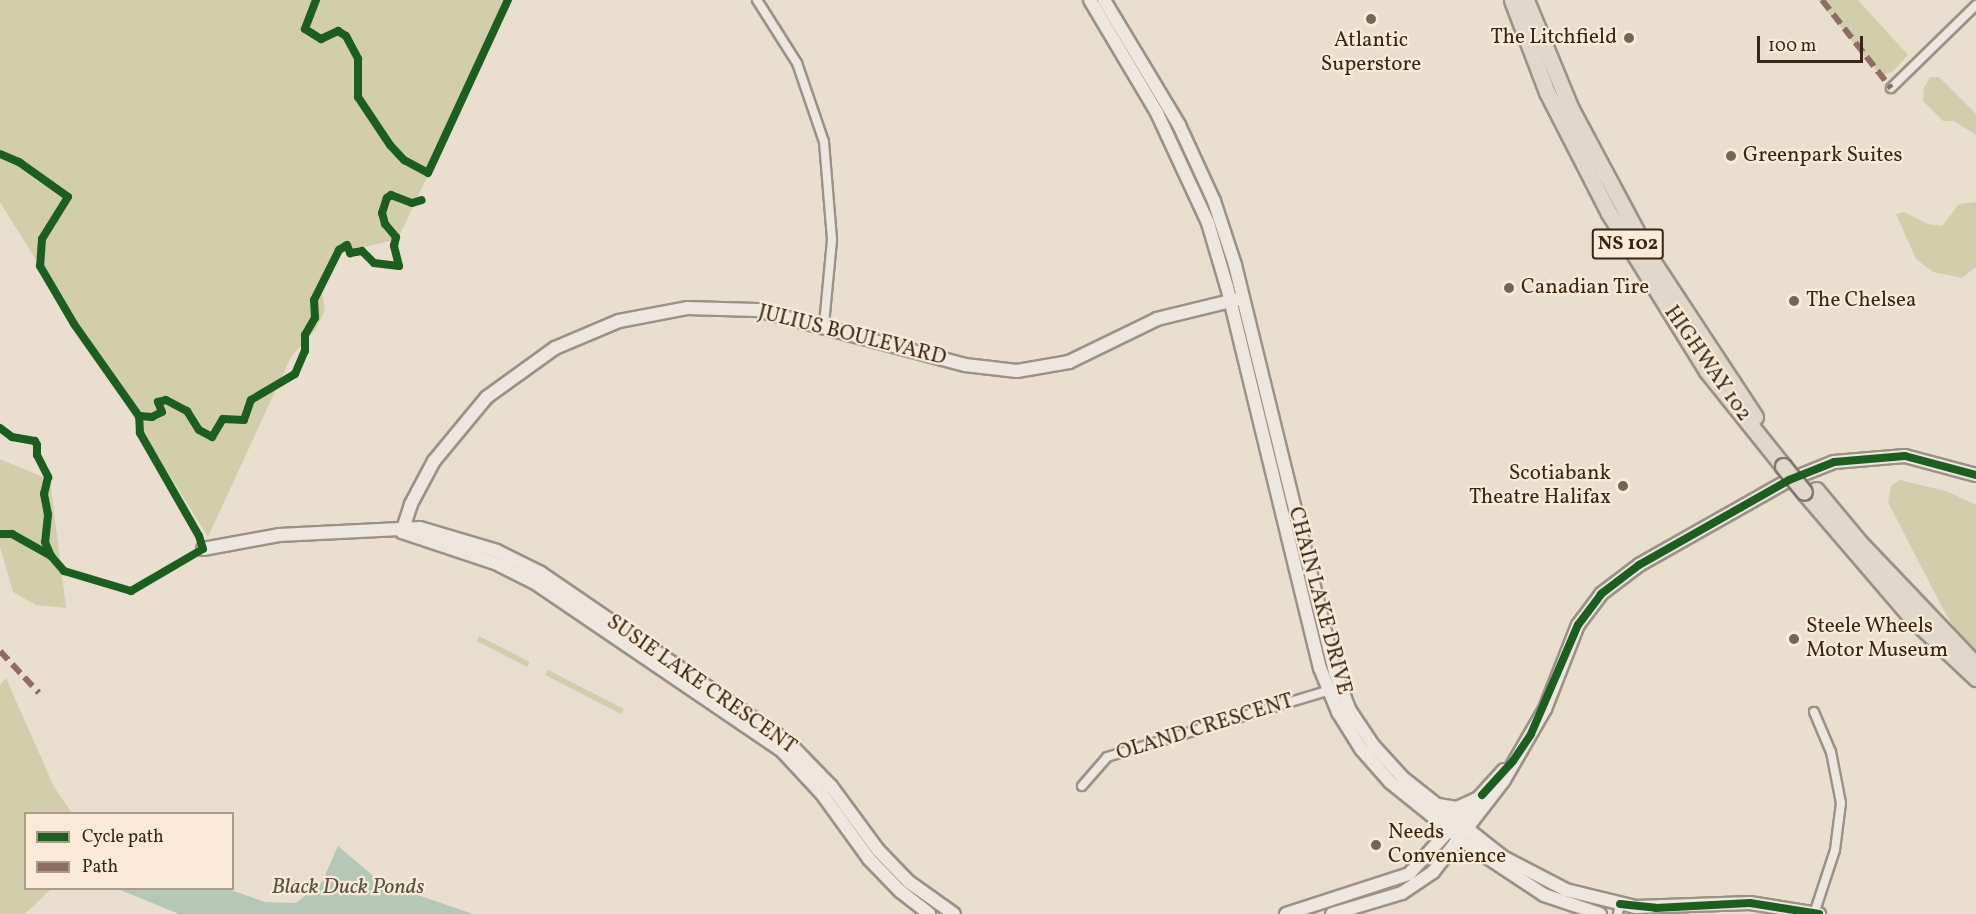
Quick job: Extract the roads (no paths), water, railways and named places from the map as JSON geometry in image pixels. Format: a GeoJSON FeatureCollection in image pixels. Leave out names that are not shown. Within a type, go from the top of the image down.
{"type":"FeatureCollection","features":[{"type":"Feature","properties":{"kind":"highway","name":"HIGHWAY 102"},"geometry":{"type":"LineString","coordinates":[[1510,0],[1547,92],[1643,271],[1707,371],[1787,463],[1912,618],[1976,678]]}},
{"type":"Feature","properties":{"kind":"highway","name":"HIGHWAY 102"},"geometry":{"type":"LineString","coordinates":[[1527,3],[1571,109],[1651,260],[1787,463]]}},
{"type":"Feature","properties":{"kind":"highway","name":"HIGHWAY 102"},"geometry":{"type":"LineString","coordinates":[[1809,490],[1976,665]]}},
{"type":"Feature","properties":{"kind":"street"},"geometry":{"type":"LineString","coordinates":[[757,0],[797,63],[824,142],[832,240],[824,326]]}},
{"type":"Feature","properties":{"kind":"street","name":"CHAIN LAKE DRIVE"},"geometry":{"type":"LineString","coordinates":[[1090,0],[1158,113],[1195,188],[1237,299]]}},
{"type":"Feature","properties":{"kind":"street","name":"CHAIN LAKE DRIVE"},"geometry":{"type":"LineString","coordinates":[[1104,0],[1195,155],[1221,222],[1283,491],[1334,689],[1352,737],[1372,764],[1459,830],[1528,887],[1600,914]]}},
{"type":"Feature","properties":{"kind":"street"},"geometry":{"type":"LineString","coordinates":[[1891,88],[1976,5]]}},
{"type":"Feature","properties":{"kind":"street","name":"JULIUS BOULEVARD"},"geometry":{"type":"LineString","coordinates":[[402,532],[427,473],[468,417],[508,378],[567,341],[619,321],[687,308],[750,309],[824,326],[976,368],[1028,370],[1079,359],[1171,314],[1237,299]]}},
{"type":"Feature","properties":{"kind":"street"},"geometry":{"type":"LineString","coordinates":[[1287,914],[1402,879],[1423,864],[1459,830],[1513,761],[1545,709],[1578,625],[1601,594],[1639,565],[1782,484],[1834,462],[1905,456],[1976,475]]}},
{"type":"Feature","properties":{"kind":"street","name":"SUSIE LAKE CRESCENT"},"geometry":{"type":"LineString","coordinates":[[203,549],[279,535],[339,531],[402,532],[420,528],[454,535],[541,573],[779,736],[831,786],[878,850],[909,882],[954,914]]}},
{"type":"Feature","properties":{"kind":"street","name":"SUSIE LAKE CRESCENT"},"geometry":{"type":"LineString","coordinates":[[402,532],[495,563],[535,583],[781,750],[822,794],[869,858],[900,891],[929,914]]}},
{"type":"Feature","properties":{"kind":"street","name":"CHAIN LAKE DRIVE"},"geometry":{"type":"LineString","coordinates":[[1334,689],[1383,757],[1438,805],[1459,830],[1536,876],[1619,909],[1750,903],[1816,914]]}},
{"type":"Feature","properties":{"kind":"street","name":"OLAND CRESCENT"},"geometry":{"type":"LineString","coordinates":[[1082,786],[1107,757],[1334,689]]}},
{"type":"Feature","properties":{"kind":"street"},"geometry":{"type":"LineString","coordinates":[[1814,712],[1831,752],[1841,803],[1835,850],[1816,914]]}},
{"type":"Feature","properties":{"kind":"street"},"geometry":{"type":"LineString","coordinates":[[1332,914],[1416,885],[1433,872],[1482,795],[1513,761]]}},
{"type":"Feature","properties":{"kind":"street"},"geometry":{"type":"LineString","coordinates":[[1438,805],[1457,808],[1482,795]]}},
{"type":"Feature","properties":{"kind":"water","name":"Black Duck Ponds"},"geometry":{"type":"Polygon","coordinates":[[[338,846],[391,891],[409,892],[473,914],[179,914],[120,890],[231,890],[265,902],[296,903],[322,882],[338,846]]]}},
{"type":"Feature","properties":{"kind":"place","name":"Atlantic Superstore"},"geometry":{"type":"Point","coordinates":[1371,19]}},
{"type":"Feature","properties":{"kind":"place","name":"The Litchfield"},"geometry":{"type":"Point","coordinates":[1629,38]}},
{"type":"Feature","properties":{"kind":"place","name":"Greenpark Suites"},"geometry":{"type":"Point","coordinates":[1731,156]}},
{"type":"Feature","properties":{"kind":"place","name":"Canadian Tire"},"geometry":{"type":"Point","coordinates":[1509,288]}},
{"type":"Feature","properties":{"kind":"place","name":"The Chelsea"},"geometry":{"type":"Point","coordinates":[1794,301]}},
{"type":"Feature","properties":{"kind":"place","name":"Scotiabank Theatre Halifax"},"geometry":{"type":"Point","coordinates":[1623,486]}},
{"type":"Feature","properties":{"kind":"place","name":"Steele Wheels Motor Museum"},"geometry":{"type":"Point","coordinates":[1794,639]}},
{"type":"Feature","properties":{"kind":"place","name":"Needs Convenience"},"geometry":{"type":"Point","coordinates":[1376,845]}}]}
